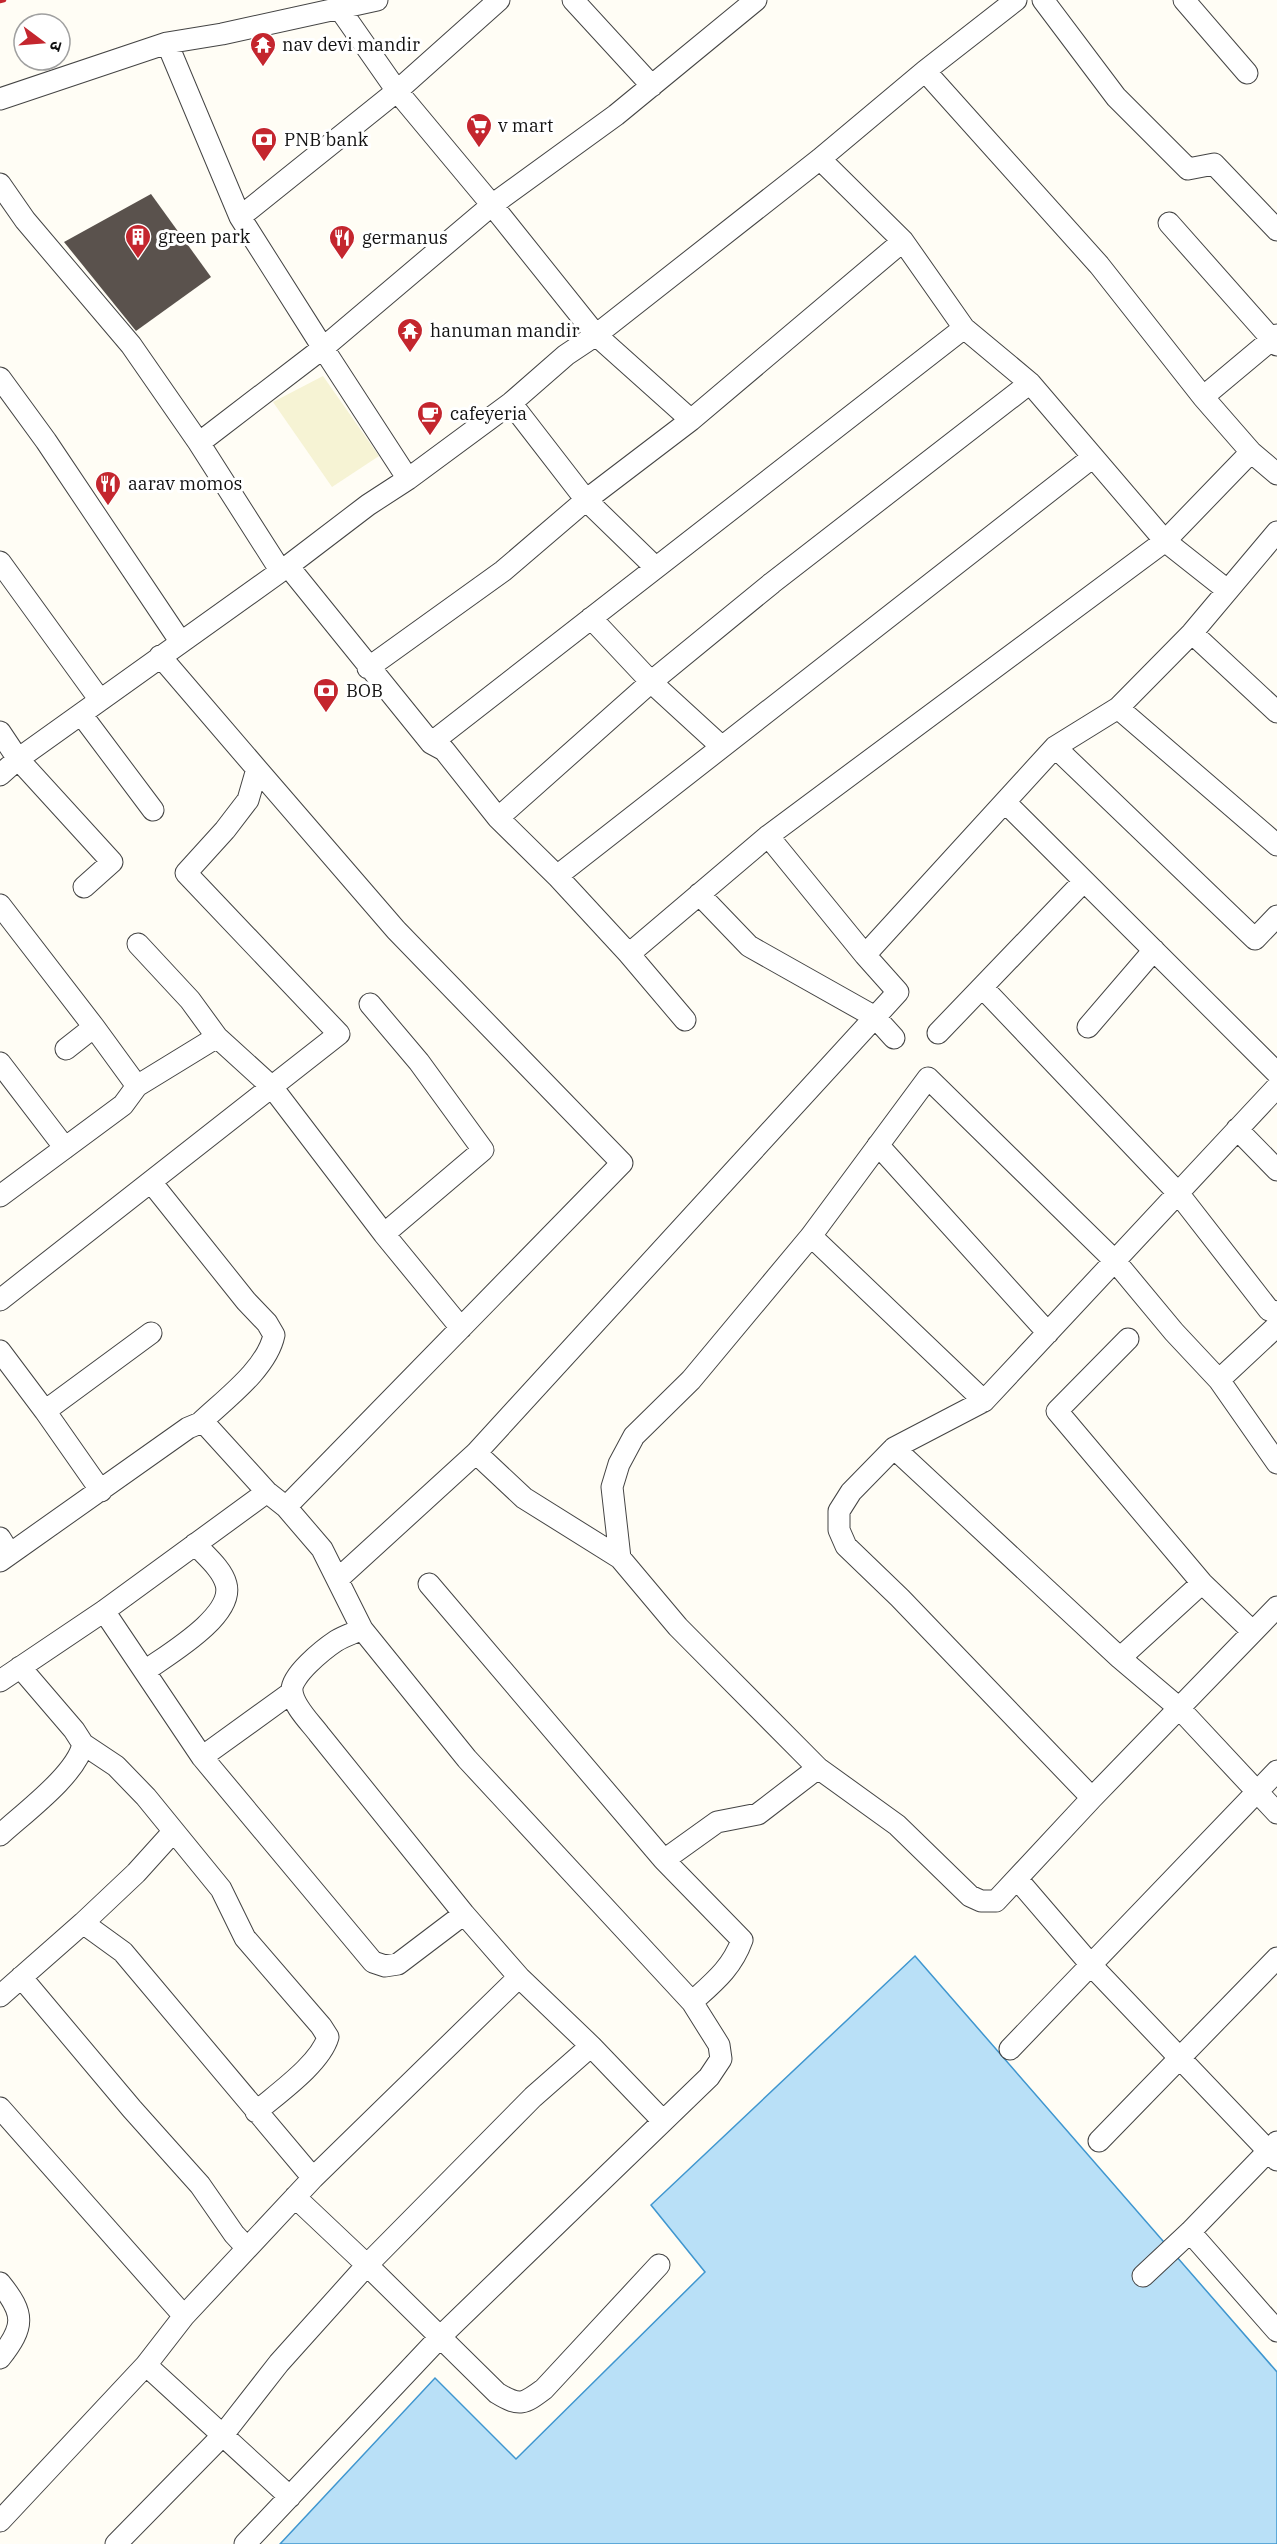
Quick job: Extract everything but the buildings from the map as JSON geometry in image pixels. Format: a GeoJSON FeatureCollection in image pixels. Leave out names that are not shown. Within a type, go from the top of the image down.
{"type":"FeatureCollection","features":[{"type":"Feature","properties":{"kind":"street"},"geometry":{"type":"LineString","coordinates":[[0,99],[167,43],[222,34],[377,0]]}},
{"type":"Feature","properties":{"kind":"street"},"geometry":{"type":"LineString","coordinates":[[240,217],[397,91],[500,0]]}},
{"type":"Feature","properties":{"kind":"street"},"geometry":{"type":"LineString","coordinates":[[573,0],[652,86]]}},
{"type":"Feature","properties":{"kind":"street"},"geometry":{"type":"LineString","coordinates":[[199,443],[323,348],[492,205],[652,86],[756,0]]}},
{"type":"Feature","properties":{"kind":"street"},"geometry":{"type":"LineString","coordinates":[[0,775],[18,759],[180,641],[511,403],[566,355],[596,335],[820,159],[925,71],[1016,0]]}},
{"type":"Feature","properties":{"kind":"street"},"geometry":{"type":"LineString","coordinates":[[1043,0],[1116,97],[1188,169],[1214,164],[1277,230]]}},
{"type":"Feature","properties":{"kind":"street"},"geometry":{"type":"LineString","coordinates":[[1184,0],[1247,73]]}},
{"type":"Feature","properties":{"kind":"street"},"geometry":{"type":"LineString","coordinates":[[339,8],[397,91],[596,335],[691,420]]}},
{"type":"Feature","properties":{"kind":"street"},"geometry":{"type":"LineString","coordinates":[[167,43],[240,217],[408,479]]}},
{"type":"Feature","properties":{"kind":"street"},"geometry":{"type":"LineString","coordinates":[[925,71],[1100,265],[1203,397],[1251,452],[1277,474]]}},
{"type":"Feature","properties":{"kind":"street"},"geometry":{"type":"LineString","coordinates":[[820,159],[903,241],[964,328],[1030,383],[1165,541],[1227,590]]}},
{"type":"Feature","properties":{"kind":"street"},"geometry":{"type":"LineString","coordinates":[[0,184],[25,220],[131,345],[284,568],[431,743],[444,750],[498,818],[557,876],[629,954],[685,1020]]}},
{"type":"Feature","properties":{"kind":"street"},"geometry":{"type":"LineString","coordinates":[[1169,223],[1275,340],[1203,397]]}},
{"type":"Feature","properties":{"kind":"street"},"geometry":{"type":"LineString","coordinates":[[368,668],[503,571],[586,500],[691,420],[903,241]]}},
{"type":"Feature","properties":{"kind":"street"},"geometry":{"type":"LineString","coordinates":[[431,743],[964,328]]}},
{"type":"Feature","properties":{"kind":"street"},"geometry":{"type":"LineString","coordinates":[[0,378],[46,441],[180,641]]}},
{"type":"Feature","properties":{"kind":"street"},"geometry":{"type":"LineString","coordinates":[[498,818],[651,682],[772,583],[1030,383]]}},
{"type":"Feature","properties":{"kind":"street"},"geometry":{"type":"LineString","coordinates":[[511,403],[586,500],[655,567]]}},
{"type":"Feature","properties":{"kind":"street"},"geometry":{"type":"LineString","coordinates":[[629,954],[768,836],[1165,541],[1251,452]]}},
{"type":"Feature","properties":{"kind":"street"},"geometry":{"type":"LineString","coordinates":[[557,876],[1093,457]]}},
{"type":"Feature","properties":{"kind":"street"},"geometry":{"type":"LineString","coordinates":[[865,955],[1055,747],[1118,708],[1192,633],[1277,532]]}},
{"type":"Feature","properties":{"kind":"street"},"geometry":{"type":"LineString","coordinates":[[0,562],[100,700]]}},
{"type":"Feature","properties":{"kind":"street"},"geometry":{"type":"LineString","coordinates":[[591,618],[651,682],[722,747]]}},
{"type":"Feature","properties":{"kind":"street"},"geometry":{"type":"LineString","coordinates":[[1192,633],[1277,712]]}},
{"type":"Feature","properties":{"kind":"street"},"geometry":{"type":"LineString","coordinates":[[160,656],[396,930],[622,1163],[286,1507]]}},
{"type":"Feature","properties":{"kind":"street"},"geometry":{"type":"LineString","coordinates":[[1118,708],[1277,845]]}},
{"type":"Feature","properties":{"kind":"street"},"geometry":{"type":"LineString","coordinates":[[81,714],[153,810]]}},
{"type":"Feature","properties":{"kind":"street"},"geometry":{"type":"LineString","coordinates":[[0,732],[18,759],[112,862],[84,887]]}},
{"type":"Feature","properties":{"kind":"street"},"geometry":{"type":"LineString","coordinates":[[1055,747],[1255,939],[1277,916]]}},
{"type":"Feature","properties":{"kind":"street"},"geometry":{"type":"LineString","coordinates":[[0,1300],[339,1034],[186,873],[225,830],[248,800],[257,769]]}},
{"type":"Feature","properties":{"kind":"street"},"geometry":{"type":"LineString","coordinates":[[1005,802],[1277,1073]]}},
{"type":"Feature","properties":{"kind":"street"},"geometry":{"type":"LineString","coordinates":[[338,1579],[476,1453],[898,992],[768,836]]}},
{"type":"Feature","properties":{"kind":"street"},"geometry":{"type":"LineString","coordinates":[[938,1033],[1084,881]]}},
{"type":"Feature","properties":{"kind":"street"},"geometry":{"type":"LineString","coordinates":[[699,894],[749,946],[875,1017],[894,1038]]}},
{"type":"Feature","properties":{"kind":"street"},"geometry":{"type":"LineString","coordinates":[[0,905],[137,1086]]}},
{"type":"Feature","properties":{"kind":"street"},"geometry":{"type":"LineString","coordinates":[[138,944],[190,1000],[217,1037],[272,1087],[384,1234],[461,1328]]}},
{"type":"Feature","properties":{"kind":"street"},"geometry":{"type":"LineString","coordinates":[[1088,1027],[1154,950]]}},
{"type":"Feature","properties":{"kind":"street"},"geometry":{"type":"LineString","coordinates":[[982,987],[1178,1193],[1269,1310],[1277,1312]]}},
{"type":"Feature","properties":{"kind":"street"},"geometry":{"type":"LineString","coordinates":[[369,1004],[419,1062],[483,1150],[384,1234]]}},
{"type":"Feature","properties":{"kind":"street"},"geometry":{"type":"LineString","coordinates":[[66,1049],[94,1027]]}},
{"type":"Feature","properties":{"kind":"street"},"geometry":{"type":"LineString","coordinates":[[0,1196],[123,1106],[137,1086],[217,1037]]}},
{"type":"Feature","properties":{"kind":"street"},"geometry":{"type":"LineString","coordinates":[[0,1063],[65,1148]]}},
{"type":"Feature","properties":{"kind":"street"},"geometry":{"type":"LineString","coordinates":[[620,1558],[612,1487],[619,1464],[634,1436],[691,1380],[811,1236],[928,1078],[1115,1261],[1174,1332],[1219,1380],[1277,1463]]}},
{"type":"Feature","properties":{"kind":"street"},"geometry":{"type":"LineString","coordinates":[[1092,1798],[900,1598],[846,1546],[838,1530],[839,1511],[851,1492],[894,1448],[984,1401],[1277,1087]]}},
{"type":"Feature","properties":{"kind":"street"},"geometry":{"type":"LineString","coordinates":[[1238,1129],[1277,1170]]}},
{"type":"Feature","properties":{"kind":"street"},"geometry":{"type":"LineString","coordinates":[[878,1145],[1048,1333]]}},
{"type":"Feature","properties":{"kind":"street"},"geometry":{"type":"LineString","coordinates":[[3,1551],[101,1491],[188,1428],[200,1423],[262,1363],[272,1346],[274,1335],[267,1323],[246,1301],[151,1182]]}},
{"type":"Feature","properties":{"kind":"street"},"geometry":{"type":"LineString","coordinates":[[811,1236],[984,1401]]}},
{"type":"Feature","properties":{"kind":"street"},"geometry":{"type":"LineString","coordinates":[[1219,1380],[1277,1326]]}},
{"type":"Feature","properties":{"kind":"street"},"geometry":{"type":"LineString","coordinates":[[45,1411],[151,1333]]}},
{"type":"Feature","properties":{"kind":"street"},"geometry":{"type":"LineString","coordinates":[[1128,1339],[1056,1411],[1202,1583],[1252,1631]]}},
{"type":"Feature","properties":{"kind":"street"},"geometry":{"type":"LineString","coordinates":[[0,1351],[101,1491]]}},
{"type":"Feature","properties":{"kind":"street"},"geometry":{"type":"LineString","coordinates":[[200,1423],[207,1426],[267,1492],[286,1507],[322,1549],[362,1629],[467,1759],[692,2002],[719,2045],[721,2059],[709,2077],[441,2336],[245,2544]]}},
{"type":"Feature","properties":{"kind":"street"},"geometry":{"type":"LineString","coordinates":[[894,1448],[1120,1658],[1179,1708],[1277,1813]]}},
{"type":"Feature","properties":{"kind":"street"},"geometry":{"type":"LineString","coordinates":[[476,1453],[524,1498],[620,1558],[678,1627],[818,1768],[897,1825],[970,1896],[981,1901],[996,1901],[1018,1880],[1092,1798],[1252,1631],[1277,1608]]}},
{"type":"Feature","properties":{"kind":"street"},"geometry":{"type":"LineString","coordinates":[[0,1681],[104,1611],[267,1492]]}},
{"type":"Feature","properties":{"kind":"street"},"geometry":{"type":"LineString","coordinates":[[145,1671],[208,1625],[227,1597],[226,1585],[219,1570],[195,1544]]}},
{"type":"Feature","properties":{"kind":"street"},"geometry":{"type":"LineString","coordinates":[[1120,1658],[1202,1583]]}},
{"type":"Feature","properties":{"kind":"street"},"geometry":{"type":"LineString","coordinates":[[429,1584],[664,1860],[742,1940],[736,1957],[722,1974],[692,2002]]}},
{"type":"Feature","properties":{"kind":"street"},"geometry":{"type":"LineString","coordinates":[[104,1611],[202,1757],[373,1962],[385,1966],[398,1964],[464,1914]]}},
{"type":"Feature","properties":{"kind":"street"},"geometry":{"type":"LineString","coordinates":[[362,1629],[337,1640],[313,1659],[293,1682],[292,1692],[299,1707],[464,1914],[519,1977],[591,2046],[662,2120]]}},
{"type":"Feature","properties":{"kind":"street"},"geometry":{"type":"LineString","coordinates":[[20,1667],[74,1730],[82,1744],[116,1766],[146,1797],[221,1889],[245,1938],[328,2037],[325,2047],[315,2060],[256,2112]]}},
{"type":"Feature","properties":{"kind":"street"},"geometry":{"type":"LineString","coordinates":[[202,1757],[292,1692]]}},
{"type":"Feature","properties":{"kind":"street"},"geometry":{"type":"LineString","coordinates":[[0,1835],[69,1772],[80,1756],[82,1744]]}},
{"type":"Feature","properties":{"kind":"street"},"geometry":{"type":"LineString","coordinates":[[664,1860],[717,1822],[758,1814],[818,1768]]}},
{"type":"Feature","properties":{"kind":"street"},"geometry":{"type":"LineString","coordinates":[[1010,2049],[1277,1771]]}},
{"type":"Feature","properties":{"kind":"street"},"geometry":{"type":"LineString","coordinates":[[0,1996],[136,1873],[173,1832]]}},
{"type":"Feature","properties":{"kind":"street"},"geometry":{"type":"LineString","coordinates":[[1018,1880],[1091,1965],[1274,2151],[1143,2276]]}},
{"type":"Feature","properties":{"kind":"street"},"geometry":{"type":"LineString","coordinates":[[83,1923],[123,1952],[313,2178]]}},
{"type":"Feature","properties":{"kind":"street"},"geometry":{"type":"LineString","coordinates":[[1099,2141],[1277,1958]]}},
{"type":"Feature","properties":{"kind":"street"},"geometry":{"type":"LineString","coordinates":[[21,1977],[132,2109],[200,2185],[247,2248]]}},
{"type":"Feature","properties":{"kind":"street"},"geometry":{"type":"LineString","coordinates":[[0,2522],[146,2365],[184,2316],[313,2178],[519,1977]]}},
{"type":"Feature","properties":{"kind":"street"},"geometry":{"type":"LineString","coordinates":[[116,2544],[222,2436],[279,2363],[367,2265],[533,2097],[591,2046]]}},
{"type":"Feature","properties":{"kind":"street"},"geometry":{"type":"LineString","coordinates":[[0,2108],[184,2316]]}},
{"type":"Feature","properties":{"kind":"street"},"geometry":{"type":"LineString","coordinates":[[295,2197],[441,2336],[497,2393],[513,2403],[526,2402],[544,2389],[659,2265]]}},
{"type":"Feature","properties":{"kind":"street"},"geometry":{"type":"LineString","coordinates":[[1190,2232],[1277,2331]]}},
{"type":"Feature","properties":{"kind":"street"},"geometry":{"type":"LineString","coordinates":[[0,2283],[15,2302],[20,2317],[14,2340],[0,2358]]}},
{"type":"Feature","properties":{"kind":"street"},"geometry":{"type":"LineString","coordinates":[[146,2365],[290,2497]]}},
{"type":"Feature","properties":{"kind":"shaded area"},"geometry":{"type":"Polygon","coordinates":[[[323,376],[379,456],[332,487],[273,402],[323,376]]]}},
{"type":"Feature","properties":{"kind":"water"},"geometry":{"type":"Polygon","coordinates":[[[915,1956],[1277,2372],[1277,2544],[280,2544],[435,2378],[516,2459],[705,2272],[651,2205],[915,1956]]]}},
{"type":"Feature","properties":{"kind":"railway"},"geometry":{"type":"LineString","coordinates":[[0,1],[4,0]]}},
{"type":"Feature","properties":{"kind":"place","name":"nav devi mandir"},"geometry":{"type":"Point","coordinates":[263,68]}},
{"type":"Feature","properties":{"kind":"place","name":"v mart"},"geometry":{"type":"Point","coordinates":[479,149]}},
{"type":"Feature","properties":{"kind":"place","name":"PNB bank"},"geometry":{"type":"Point","coordinates":[264,163]}},
{"type":"Feature","properties":{"kind":"place","name":"green park"},"geometry":{"type":"Point","coordinates":[138,260]}},
{"type":"Feature","properties":{"kind":"place","name":"germanus"},"geometry":{"type":"Point","coordinates":[342,261]}},
{"type":"Feature","properties":{"kind":"place","name":"hanuman mandir"},"geometry":{"type":"Point","coordinates":[410,354]}},
{"type":"Feature","properties":{"kind":"place","name":"cafeyeria"},"geometry":{"type":"Point","coordinates":[430,437]}},
{"type":"Feature","properties":{"kind":"place","name":"aarav momos"},"geometry":{"type":"Point","coordinates":[108,507]}},
{"type":"Feature","properties":{"kind":"place","name":"BOB"},"geometry":{"type":"Point","coordinates":[326,714]}}]}
